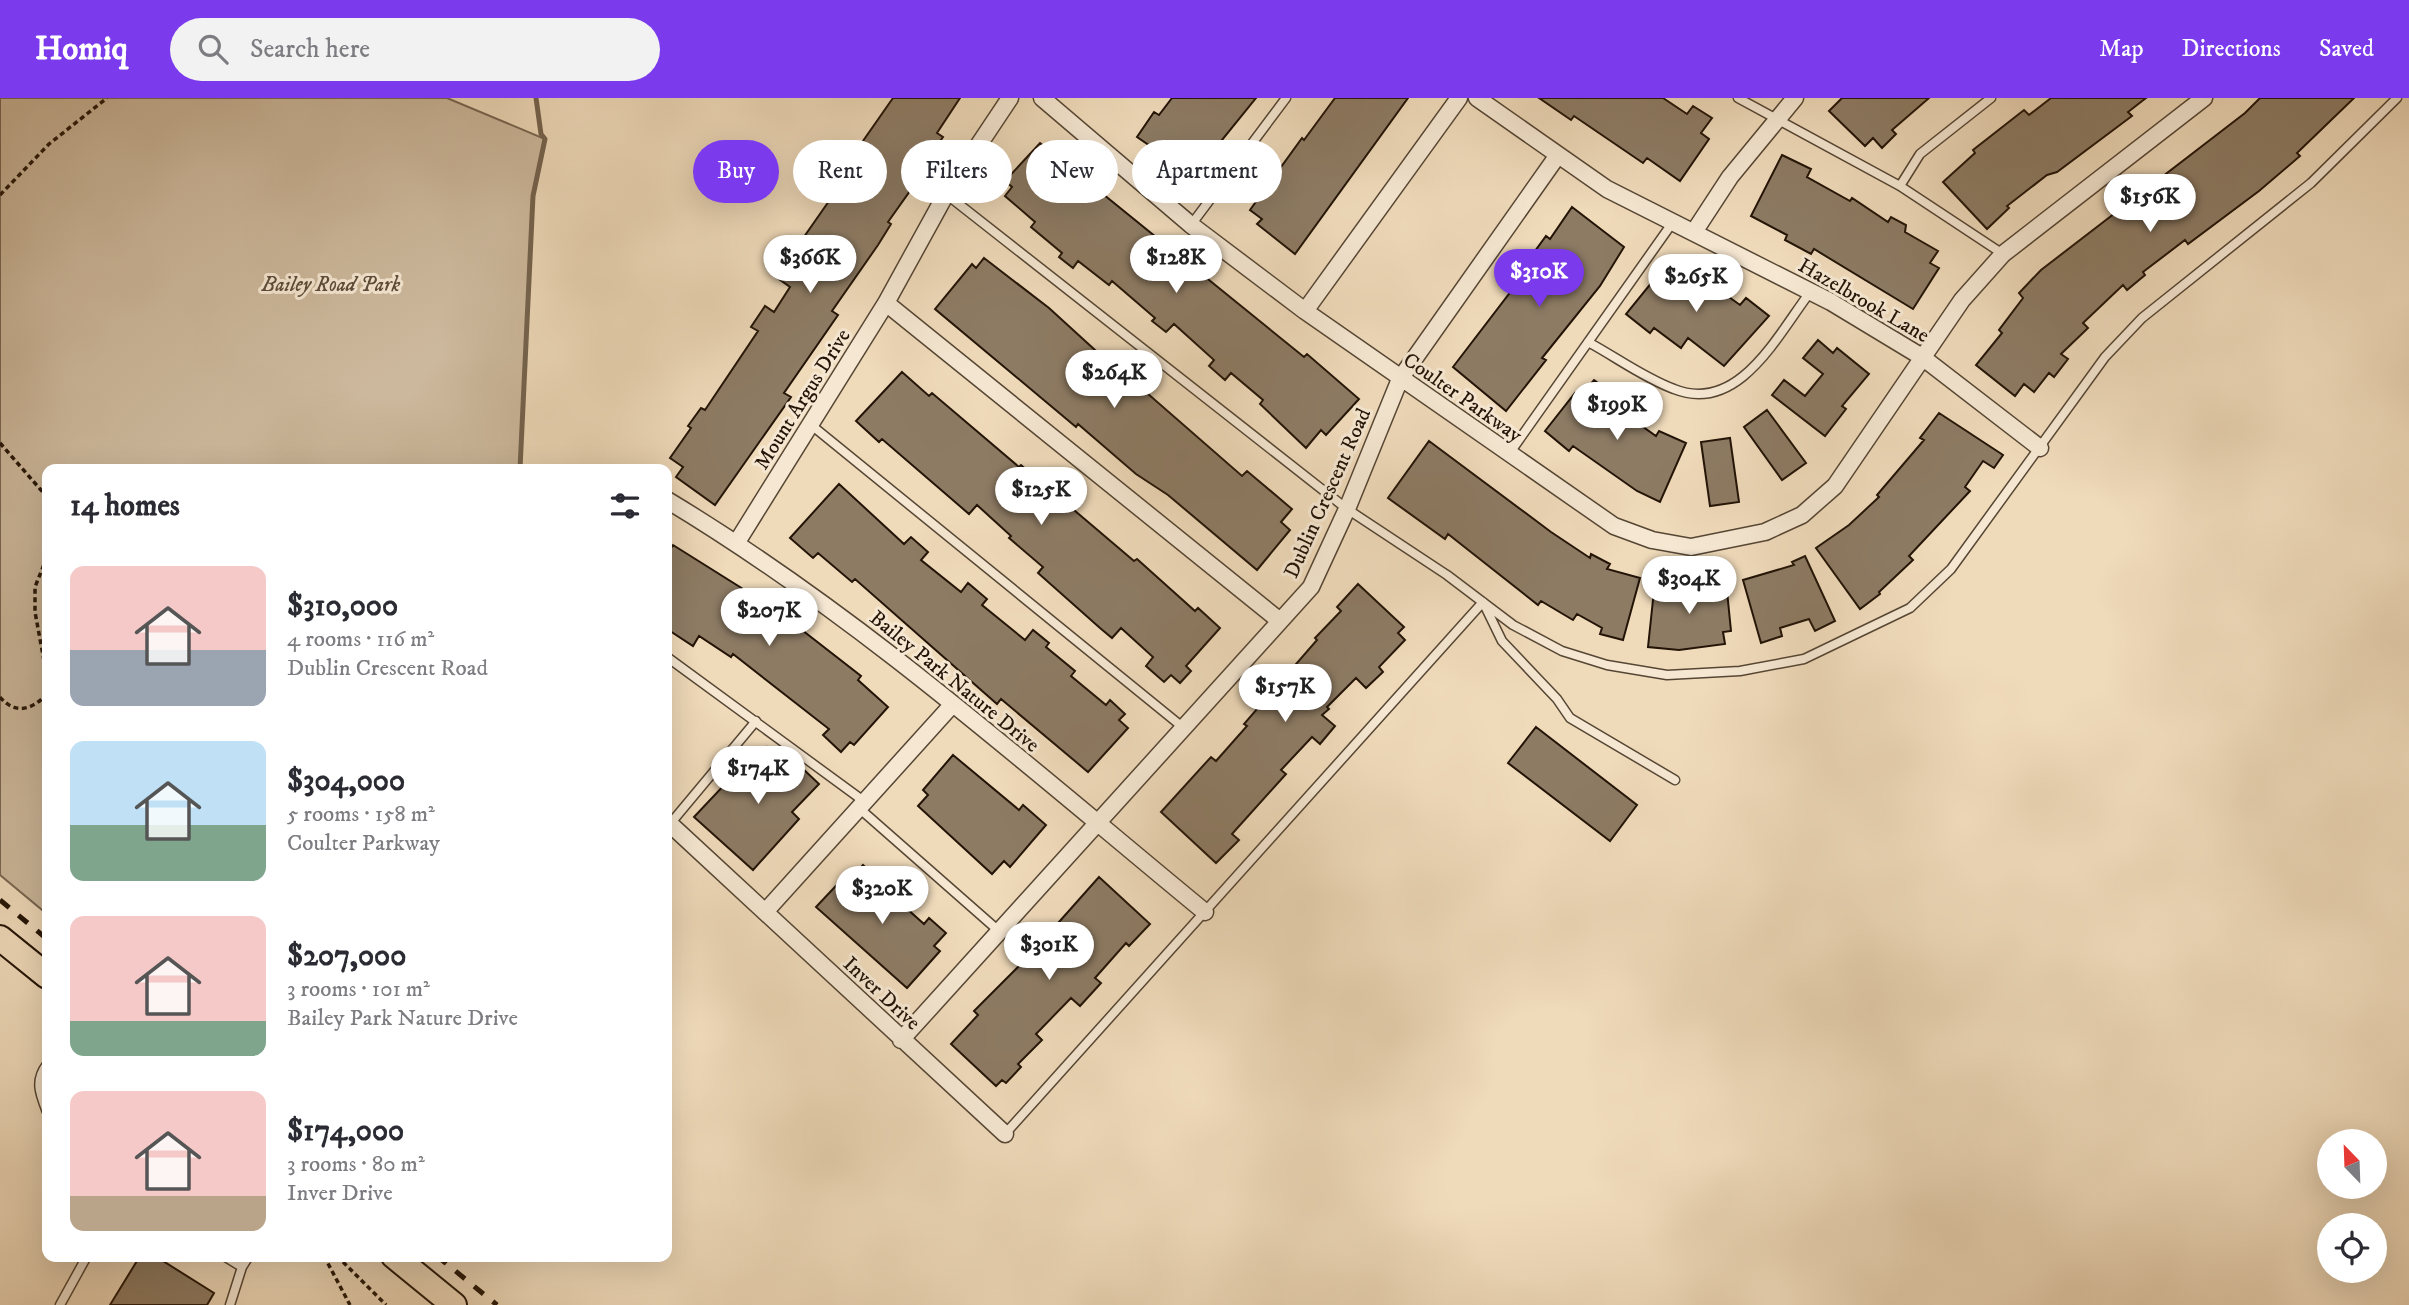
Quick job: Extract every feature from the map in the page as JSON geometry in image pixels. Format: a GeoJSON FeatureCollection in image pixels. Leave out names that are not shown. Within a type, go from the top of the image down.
{"type":"FeatureCollection","features":[{"type":"Feature","properties":{"kind":"main road"},"geometry":{"type":"LineString","coordinates":[[0,938],[42,972]]}},
{"type":"Feature","properties":{"kind":"main road"},"geometry":{"type":"LineString","coordinates":[[401,1262],[454,1305]]}},
{"type":"Feature","properties":{"kind":"street","name":"Mount Argus Drive"},"geometry":{"type":"LineString","coordinates":[[982,140],[1010,98]]}},
{"type":"Feature","properties":{"kind":"street","name":"Coulter Parkway"},"geometry":{"type":"LineString","coordinates":[[1042,98],[1191,225],[1400,379],[1614,526],[1653,540],[1691,547],[1765,532],[1802,515],[1835,486],[1962,299],[2003,254],[2204,98]]}},
{"type":"Feature","properties":{"kind":"street"},"geometry":{"type":"LineString","coordinates":[[1305,311],[1459,98]]}},
{"type":"Feature","properties":{"kind":"street","name":"Hazelbrook Lane"},"geometry":{"type":"LineString","coordinates":[[1477,98],[1607,189],[1811,291],[1922,357],[2040,448]]}},
{"type":"Feature","properties":{"kind":"street"},"geometry":{"type":"LineString","coordinates":[[1694,232],[1730,177],[1795,98]]}},
{"type":"Feature","properties":{"kind":"street","name":"Dublin Crescent Road"},"geometry":{"type":"LineString","coordinates":[[901,1040],[1002,933],[1311,587],[1347,509],[1400,379],[1559,155]]}},
{"type":"Feature","properties":{"kind":"street","name":"Mount Argus Drive"},"geometry":{"type":"LineString","coordinates":[[737,542],[886,303],[941,203]]}},
{"type":"Feature","properties":{"kind":"street"},"geometry":{"type":"LineString","coordinates":[[886,303],[1280,621]]}},
{"type":"Feature","properties":{"kind":"street","name":"Bailey Park Nature Drive"},"geometry":{"type":"LineString","coordinates":[[672,503],[737,542],[844,619],[1205,912]]}},
{"type":"Feature","properties":{"kind":"street"},"geometry":{"type":"LineString","coordinates":[[765,912],[953,705]]}},
{"type":"Feature","properties":{"kind":"street","name":"Inver Drive"},"geometry":{"type":"LineString","coordinates":[[672,826],[1005,1135]]}},
{"type":"Feature","properties":{"kind":"lane"},"geometry":{"type":"LineString","coordinates":[[1191,225],[1286,98]]}},
{"type":"Feature","properties":{"kind":"lane"},"geometry":{"type":"LineString","coordinates":[[1738,98],[1900,186],[2003,254]]}},
{"type":"Feature","properties":{"kind":"lane"},"geometry":{"type":"LineString","coordinates":[[1900,186],[1920,154],[1992,98]]}},
{"type":"Feature","properties":{"kind":"lane"},"geometry":{"type":"LineString","coordinates":[[957,203],[1347,509],[1513,625],[1562,651],[1607,665],[1667,675],[1740,671],[1804,659],[1910,608],[1951,569],[2105,357],[2142,318],[2311,183],[2397,98]]}},
{"type":"Feature","properties":{"kind":"lane"},"geometry":{"type":"LineString","coordinates":[[1509,454],[1673,222]]}},
{"type":"Feature","properties":{"kind":"lane"},"geometry":{"type":"LineString","coordinates":[[1588,342],[1673,389],[1695,395],[1712,394],[1729,388],[1748,373],[1811,291]]}},
{"type":"Feature","properties":{"kind":"lane"},"geometry":{"type":"LineString","coordinates":[[810,424],[1185,729]]}},
{"type":"Feature","properties":{"kind":"lane"},"geometry":{"type":"LineString","coordinates":[[1483,602],[1502,641],[1557,699],[1570,718],[1675,780]]}},
{"type":"Feature","properties":{"kind":"lane"},"geometry":{"type":"LineString","coordinates":[[1005,1135],[1483,602]]}},
{"type":"Feature","properties":{"kind":"lane"},"geometry":{"type":"LineString","coordinates":[[672,661],[756,721],[863,806],[1002,933]]}},
{"type":"Feature","properties":{"kind":"lane"},"geometry":{"type":"LineString","coordinates":[[672,822],[756,721]]}},
{"type":"Feature","properties":{"kind":"lane"},"geometry":{"type":"LineString","coordinates":[[42,1070],[38,1075],[42,1099]]}},
{"type":"Feature","properties":{"kind":"lane"},"geometry":{"type":"LineString","coordinates":[[60,1305],[84,1262]]}},
{"type":"Feature","properties":{"kind":"lane"},"geometry":{"type":"LineString","coordinates":[[234,1262],[242,1267]]}},
{"type":"Feature","properties":{"kind":"lane"},"geometry":{"type":"LineString","coordinates":[[230,1305],[245,1262]]}},
{"type":"Feature","properties":{"kind":"path"},"geometry":{"type":"LineString","coordinates":[[0,195],[50,144],[107,98]]}},
{"type":"Feature","properties":{"kind":"path"},"geometry":{"type":"LineString","coordinates":[[0,443],[42,491]]}},
{"type":"Feature","properties":{"kind":"path"},"geometry":{"type":"LineString","coordinates":[[42,570],[35,587],[35,612],[42,650]]}},
{"type":"Feature","properties":{"kind":"path"},"geometry":{"type":"LineString","coordinates":[[0,697],[8,707],[22,710],[42,700]]}},
{"type":"Feature","properties":{"kind":"path"},"geometry":{"type":"LineString","coordinates":[[327,1262],[350,1305]]}},
{"type":"Feature","properties":{"kind":"path"},"geometry":{"type":"LineString","coordinates":[[343,1262],[386,1305]]}},
{"type":"Feature","properties":{"kind":"green space","name":"Bailey Road Park"},"geometry":{"type":"Polygon","coordinates":[[[0,98],[447,98],[545,139],[533,196],[520,464],[42,464],[42,910],[0,875],[0,98]]]}},
{"type":"Feature","properties":{"kind":"building"},"geometry":{"type":"Polygon","coordinates":[[[893,98],[960,98],[937,133],[943,137],[941,140],[901,140],[901,203],[888,222],[891,224],[832,311],[838,315],[784,393],[791,397],[715,505],[676,477],[683,467],[670,458],[691,428],[688,426],[701,408],[705,410],[758,331],[751,327],[765,306],[774,312],[790,287],[776,277],[828,203],[887,203],[887,140],[864,140],[893,98]]]}},
{"type":"Feature","properties":{"kind":"building"},"geometry":{"type":"Polygon","coordinates":[[[1172,98],[1256,98],[1222,140],[1141,140],[1137,137],[1154,112],[1159,115],[1172,98]]]}},
{"type":"Feature","properties":{"kind":"building"},"geometry":{"type":"Polygon","coordinates":[[[1335,98],[1408,98],[1295,254],[1257,224],[1262,219],[1250,210],[1255,203],[1282,203],[1282,166],[1302,138],[1304,140],[1335,98]]]}},
{"type":"Feature","properties":{"kind":"building"},"geometry":{"type":"Polygon","coordinates":[[[1539,98],[1663,98],[1687,114],[1693,106],[1712,118],[1701,133],[1709,139],[1680,181],[1647,158],[1643,163],[1574,116],[1571,120],[1539,98]]]}},
{"type":"Feature","properties":{"kind":"building"},"geometry":{"type":"Polygon","coordinates":[[[1842,98],[1929,98],[1892,130],[1896,134],[1882,148],[1873,138],[1865,146],[1829,111],[1842,98]]]}},
{"type":"Feature","properties":{"kind":"building"},"geometry":{"type":"Polygon","coordinates":[[[2051,98],[2146,98],[2128,112],[2132,116],[2007,206],[2009,208],[1987,229],[1943,182],[1975,153],[1973,150],[2024,110],[2029,115],[2051,98]]]}},
{"type":"Feature","properties":{"kind":"building"},"geometry":{"type":"Polygon","coordinates":[[[2260,98],[2354,98],[2297,153],[2300,156],[2259,191],[2188,244],[2185,240],[2143,272],[2145,275],[2127,290],[2123,285],[2083,323],[2088,328],[2061,354],[2068,359],[2054,377],[2049,373],[2034,392],[2024,384],[2015,396],[1976,365],[2002,333],[1999,330],[2023,298],[2019,293],[2041,270],[2245,113],[2260,98]]]}},
{"type":"Feature","properties":{"kind":"building"},"geometry":{"type":"Polygon","coordinates":[[[1782,155],[1811,169],[1807,177],[1850,201],[1852,198],[1888,222],[1891,217],[1906,225],[1905,232],[1938,251],[1930,263],[1939,268],[1913,309],[1814,249],[1811,254],[1785,240],[1787,235],[1751,216],[1782,155]]]}},
{"type":"Feature","properties":{"kind":"building"},"geometry":{"type":"Polygon","coordinates":[[[1026,158],[1026,203],[1114,203],[1304,357],[1307,354],[1359,399],[1326,435],[1321,430],[1306,448],[1260,404],[1263,400],[1231,373],[1225,380],[1209,366],[1214,360],[1174,324],[1166,332],[1152,321],[1155,318],[1112,281],[1109,285],[1078,261],[1073,268],[1059,257],[1062,253],[1031,227],[1035,222],[1012,202],[1012,173],[1026,158]]]}},
{"type":"Feature","properties":{"kind":"building"},"geometry":{"type":"Polygon","coordinates":[[[1572,207],[1624,247],[1600,286],[1542,358],[1546,360],[1506,411],[1453,367],[1531,265],[1527,262],[1546,236],[1550,239],[1572,207]]]}},
{"type":"Feature","properties":{"kind":"building"},"geometry":{"type":"Polygon","coordinates":[[[984,258],[1049,308],[1106,360],[1111,355],[1128,369],[1124,373],[1242,476],[1247,471],[1292,509],[1281,522],[1290,530],[1257,570],[1168,495],[1136,474],[1078,424],[1076,427],[935,309],[972,264],[976,268],[984,258]]]}},
{"type":"Feature","properties":{"kind":"building"},"geometry":{"type":"Polygon","coordinates":[[[1670,260],[1700,284],[1702,280],[1711,284],[1740,305],[1746,298],[1769,316],[1724,366],[1688,338],[1681,348],[1654,328],[1650,333],[1626,314],[1670,260]]]}},
{"type":"Feature","properties":{"kind":"building"},"geometry":{"type":"Polygon","coordinates":[[[1818,340],[1833,353],[1837,348],[1869,374],[1842,406],[1846,409],[1825,436],[1772,395],[1784,380],[1805,396],[1823,374],[1803,358],[1818,340]]]}},
{"type":"Feature","properties":{"kind":"building"},"geometry":{"type":"Polygon","coordinates":[[[902,372],[929,396],[932,393],[1134,561],[1137,559],[1195,611],[1198,608],[1220,628],[1186,666],[1191,671],[1180,683],[1171,675],[1164,682],[1146,666],[1153,657],[1121,628],[1112,638],[1100,628],[1038,573],[1043,567],[1009,538],[1011,536],[977,505],[969,514],[882,439],[879,442],[856,421],[902,372]]]}},
{"type":"Feature","properties":{"kind":"building"},"geometry":{"type":"Polygon","coordinates":[[[1594,380],[1614,395],[1608,402],[1656,436],[1659,431],[1686,443],[1660,502],[1637,491],[1573,446],[1569,451],[1545,431],[1575,393],[1580,397],[1594,380]]]}},
{"type":"Feature","properties":{"kind":"building"},"geometry":{"type":"Polygon","coordinates":[[[1767,410],[1806,463],[1782,480],[1744,427],[1767,410]]]}},
{"type":"Feature","properties":{"kind":"building"},"geometry":{"type":"Polygon","coordinates":[[[1939,413],[2003,455],[1994,468],[1983,461],[1965,487],[1970,491],[1909,556],[1913,560],[1879,592],[1880,594],[1860,609],[1816,548],[1849,525],[1879,497],[1877,495],[1924,440],[1920,438],[1939,413]]]}},
{"type":"Feature","properties":{"kind":"building"},"geometry":{"type":"Polygon","coordinates":[[[1730,438],[1739,502],[1710,506],[1701,442],[1730,438]]]}},
{"type":"Feature","properties":{"kind":"building"},"geometry":{"type":"Polygon","coordinates":[[[1429,441],[1590,558],[1591,554],[1610,564],[1607,569],[1640,578],[1623,640],[1600,634],[1602,628],[1577,614],[1573,620],[1541,601],[1538,605],[1448,534],[1445,539],[1388,498],[1429,441]]]}},
{"type":"Feature","properties":{"kind":"building"},"geometry":{"type":"Polygon","coordinates":[[[839,484],[904,544],[911,537],[928,552],[921,560],[961,592],[968,583],[987,599],[982,605],[1025,640],[1033,630],[1049,643],[1046,647],[1075,671],[1071,676],[1106,705],[1110,700],[1125,714],[1119,720],[1128,728],[1088,772],[1001,699],[997,704],[855,579],[852,582],[818,553],[813,558],[790,538],[839,484]]]}},
{"type":"Feature","properties":{"kind":"building"},"geometry":{"type":"Polygon","coordinates":[[[672,546],[775,609],[861,676],[858,680],[888,707],[854,745],[850,742],[841,752],[823,735],[829,729],[733,654],[731,657],[699,636],[693,646],[672,632],[672,546]]]}},
{"type":"Feature","properties":{"kind":"building"},"geometry":{"type":"Polygon","coordinates":[[[1805,556],[1835,621],[1815,631],[1809,619],[1780,628],[1782,636],[1761,643],[1743,580],[1794,565],[1792,562],[1805,556]]]}},
{"type":"Feature","properties":{"kind":"building"},"geometry":{"type":"Polygon","coordinates":[[[1655,581],[1692,585],[1726,581],[1731,631],[1723,632],[1725,644],[1679,650],[1648,647],[1655,581]]]}},
{"type":"Feature","properties":{"kind":"building"},"geometry":{"type":"Polygon","coordinates":[[[1358,584],[1404,627],[1398,633],[1405,640],[1379,667],[1383,672],[1366,688],[1356,678],[1327,707],[1329,709],[1322,715],[1335,726],[1320,744],[1312,737],[1281,770],[1286,774],[1232,834],[1239,840],[1216,863],[1161,812],[1211,757],[1216,761],[1247,726],[1244,724],[1317,640],[1315,638],[1341,611],[1337,607],[1358,584]]]}},
{"type":"Feature","properties":{"kind":"building"},"geometry":{"type":"Polygon","coordinates":[[[1536,727],[1637,805],[1610,841],[1508,763],[1536,727]]]}},
{"type":"Feature","properties":{"kind":"building"},"geometry":{"type":"Polygon","coordinates":[[[767,747],[777,756],[783,750],[819,784],[792,812],[799,819],[753,870],[694,817],[742,766],[746,769],[767,747]]]}},
{"type":"Feature","properties":{"kind":"building"},"geometry":{"type":"Polygon","coordinates":[[[953,755],[1019,810],[1023,805],[1046,825],[1010,867],[1004,861],[992,874],[918,806],[928,795],[923,790],[953,755]]]}},
{"type":"Feature","properties":{"kind":"building"},"geometry":{"type":"Polygon","coordinates":[[[863,865],[880,881],[878,883],[924,924],[929,918],[946,933],[934,946],[940,951],[907,988],[816,907],[849,872],[853,876],[863,865]]]}},
{"type":"Feature","properties":{"kind":"building"},"geometry":{"type":"Polygon","coordinates":[[[1099,877],[1150,924],[1129,946],[1126,943],[1095,978],[1101,983],[1080,1006],[1071,998],[1036,1034],[1042,1040],[1018,1064],[1021,1067],[1006,1083],[1002,1080],[996,1086],[951,1044],[978,1015],[974,1011],[1027,958],[1099,877]]]}},
{"type":"Feature","properties":{"kind":"building"},"geometry":{"type":"Polygon","coordinates":[[[136,1262],[165,1262],[214,1293],[207,1305],[110,1305],[136,1262]]]}},
{"type":"Feature","properties":{"kind":"waterway"},"geometry":{"type":"LineString","coordinates":[[520,464],[533,196],[545,139],[541,134],[536,98]]}},
{"type":"Feature","properties":{"kind":"railway"},"geometry":{"type":"LineString","coordinates":[[0,900],[42,935]]}},
{"type":"Feature","properties":{"kind":"railway"},"geometry":{"type":"LineString","coordinates":[[444,1262],[497,1305]]}}]}
